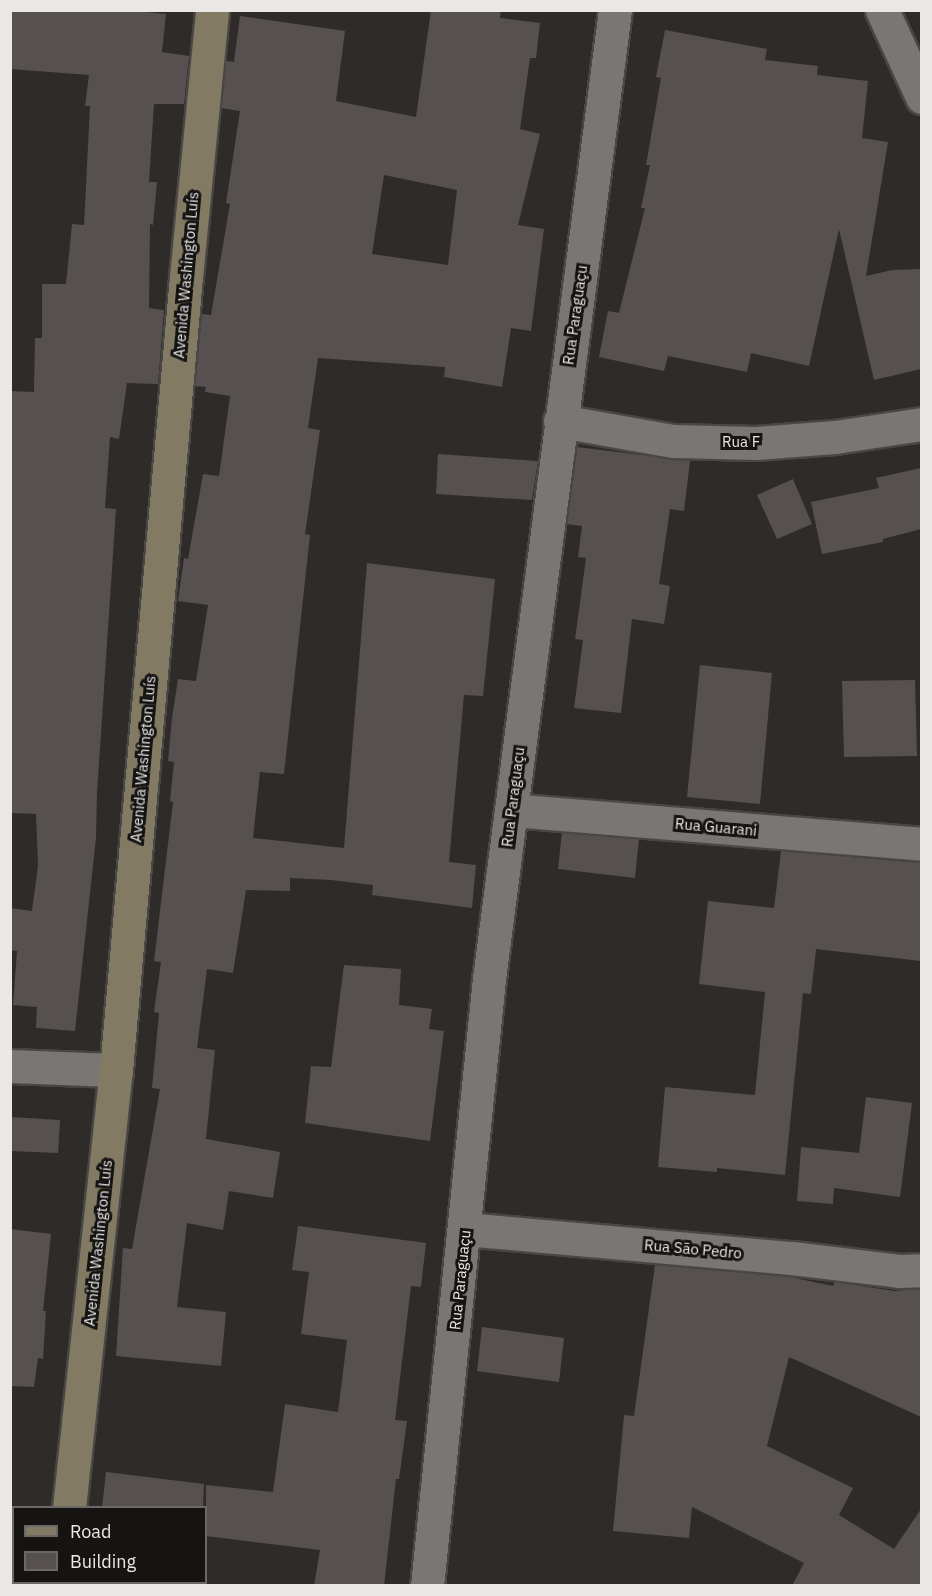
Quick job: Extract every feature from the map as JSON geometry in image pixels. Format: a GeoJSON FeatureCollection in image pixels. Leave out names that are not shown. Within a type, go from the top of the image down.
{"type":"FeatureCollection","features":[{"type":"Feature","properties":{"kind":"main road","name":"Avenida Washington Luís"},"geometry":{"type":"LineString","coordinates":[[69,1506],[116,1070],[186,277],[212,10]]}},
{"type":"Feature","properties":{"kind":"street","name":"Rua Paraguaçu"},"geometry":{"type":"LineString","coordinates":[[427,1586],[489,979],[615,10]]}},
{"type":"Feature","properties":{"kind":"street"},"geometry":{"type":"LineString","coordinates":[[882,10],[921,97]]}},
{"type":"Feature","properties":{"kind":"street","name":"Rua F"},"geometry":{"type":"LineString","coordinates":[[560,422],[674,441],[756,443],[835,437],[921,424]]}},
{"type":"Feature","properties":{"kind":"street","name":"Rua Guarani"},"geometry":{"type":"LineString","coordinates":[[511,810],[921,844]]}},
{"type":"Feature","properties":{"kind":"street"},"geometry":{"type":"LineString","coordinates":[[10,1066],[116,1070]]}},
{"type":"Feature","properties":{"kind":"street","name":"Rua São Pedro"},"geometry":{"type":"LineString","coordinates":[[465,1228],[792,1258],[899,1271],[921,1270]]}},
{"type":"Feature","properties":{"kind":"building"},"geometry":{"type":"Polygon","coordinates":[[[10,10],[126,10],[166,14],[162,52],[189,56],[184,104],[154,104],[149,182],[157,182],[153,225],[150,224],[149,308],[164,310],[158,384],[127,383],[119,439],[110,437],[105,508],[116,509],[96,838],[75,1031],[36,1028],[37,1007],[13,1005],[17,951],[10,950],[10,908],[32,911],[38,866],[36,814],[10,813],[10,391],[34,392],[35,338],[42,338],[42,284],[66,284],[72,224],[84,225],[90,106],[85,106],[89,75],[10,69],[10,10]]]}},
{"type":"Feature","properties":{"kind":"building"},"geometry":{"type":"Polygon","coordinates":[[[431,10],[501,10],[500,18],[540,23],[536,58],[530,58],[520,129],[540,134],[518,225],[544,229],[531,331],[511,328],[502,387],[444,377],[445,367],[318,358],[308,428],[320,430],[305,534],[310,535],[284,774],[260,772],[253,838],[344,848],[367,563],[495,579],[483,696],[464,695],[449,862],[476,865],[472,908],[372,895],[373,885],[331,880],[290,878],[290,891],[246,890],[233,973],[207,969],[197,1048],[215,1050],[206,1139],[280,1152],[273,1198],[229,1191],[223,1230],[187,1223],[177,1307],[226,1312],[221,1366],[116,1356],[123,1248],[132,1249],[160,1089],[152,1088],[159,1013],[154,1012],[161,962],[154,961],[173,802],[170,801],[174,762],[168,761],[172,718],[178,679],[196,681],[208,605],[178,601],[184,558],[188,559],[203,474],[219,476],[230,396],[205,392],[206,387],[195,386],[202,314],[211,315],[230,204],[226,203],[240,111],[221,108],[226,61],[234,62],[240,16],[345,31],[336,101],[416,117],[431,10]],[[384,175],[372,254],[448,265],[457,190],[384,175]]]}},
{"type":"Feature","properties":{"kind":"building"},"geometry":{"type":"Polygon","coordinates":[[[665,30],[767,49],[765,60],[818,66],[817,75],[868,81],[862,138],[888,142],[866,276],[892,270],[921,269],[921,369],[874,380],[839,229],[809,366],[751,353],[747,372],[668,356],[664,371],[599,357],[608,311],[619,313],[645,208],[641,208],[650,165],[646,165],[661,78],[656,77],[665,30]]]}},
{"type":"Feature","properties":{"kind":"building"},"geometry":{"type":"Polygon","coordinates":[[[577,447],[690,461],[684,511],[670,509],[659,584],[670,586],[664,624],[632,619],[621,713],[574,708],[583,640],[575,639],[586,558],[578,557],[582,526],[567,524],[577,447]]]}},
{"type":"Feature","properties":{"kind":"building"},"geometry":{"type":"Polygon","coordinates":[[[438,454],[538,461],[532,500],[436,494],[438,454]]]}},
{"type":"Feature","properties":{"kind":"building"},"geometry":{"type":"Polygon","coordinates":[[[921,468],[921,529],[883,539],[883,542],[822,554],[811,502],[879,488],[876,478],[921,468]]]}},
{"type":"Feature","properties":{"kind":"building"},"geometry":{"type":"Polygon","coordinates":[[[793,479],[812,524],[777,539],[757,495],[793,479]]]}},
{"type":"Feature","properties":{"kind":"building"},"geometry":{"type":"Polygon","coordinates":[[[700,665],[772,673],[760,804],[687,797],[700,665]]]}},
{"type":"Feature","properties":{"kind":"building"},"geometry":{"type":"Polygon","coordinates":[[[915,680],[917,756],[844,757],[842,681],[915,680]]]}},
{"type":"Feature","properties":{"kind":"building"},"geometry":{"type":"Polygon","coordinates":[[[562,833],[639,839],[635,878],[558,869],[562,833]]]}},
{"type":"Feature","properties":{"kind":"building"},"geometry":{"type":"Polygon","coordinates":[[[781,851],[921,863],[921,961],[816,949],[811,994],[803,993],[785,1175],[717,1168],[717,1172],[658,1167],[665,1087],[755,1095],[765,992],[699,984],[708,901],[774,908],[781,851]]]}},
{"type":"Feature","properties":{"kind":"building"},"geometry":{"type":"Polygon","coordinates":[[[344,965],[401,969],[399,1005],[432,1009],[429,1029],[444,1031],[430,1141],[305,1123],[311,1066],[331,1067],[344,965]]]}},
{"type":"Feature","properties":{"kind":"building"},"geometry":{"type":"Polygon","coordinates":[[[866,1097],[912,1103],[900,1197],[834,1188],[833,1204],[797,1201],[801,1147],[859,1153],[866,1097]]]}},
{"type":"Feature","properties":{"kind":"building"},"geometry":{"type":"Polygon","coordinates":[[[10,1117],[60,1120],[58,1153],[10,1151],[10,1117]]]}},
{"type":"Feature","properties":{"kind":"building"},"geometry":{"type":"Polygon","coordinates":[[[298,1226],[426,1243],[421,1287],[411,1286],[395,1420],[407,1421],[399,1479],[396,1479],[384,1586],[314,1586],[320,1550],[207,1536],[206,1485],[273,1492],[285,1404],[338,1412],[347,1340],[301,1334],[309,1272],[292,1270],[298,1226]]]}},
{"type":"Feature","properties":{"kind":"building"},"geometry":{"type":"Polygon","coordinates":[[[10,1229],[51,1234],[43,1311],[46,1311],[43,1359],[38,1358],[34,1387],[10,1386],[10,1229]]]}},
{"type":"Feature","properties":{"kind":"building"},"geometry":{"type":"Polygon","coordinates":[[[655,1265],[790,1277],[833,1286],[835,1282],[894,1291],[921,1289],[921,1417],[789,1357],[767,1446],[853,1488],[839,1515],[894,1549],[921,1509],[921,1586],[792,1586],[804,1563],[692,1507],[689,1538],[613,1531],[624,1415],[634,1416],[655,1265]]]}},
{"type":"Feature","properties":{"kind":"building"},"geometry":{"type":"Polygon","coordinates":[[[482,1327],[564,1338],[559,1382],[477,1371],[482,1327]]]}},
{"type":"Feature","properties":{"kind":"building"},"geometry":{"type":"Polygon","coordinates":[[[106,1472],[204,1484],[203,1506],[102,1506],[106,1472]]]}}]}
